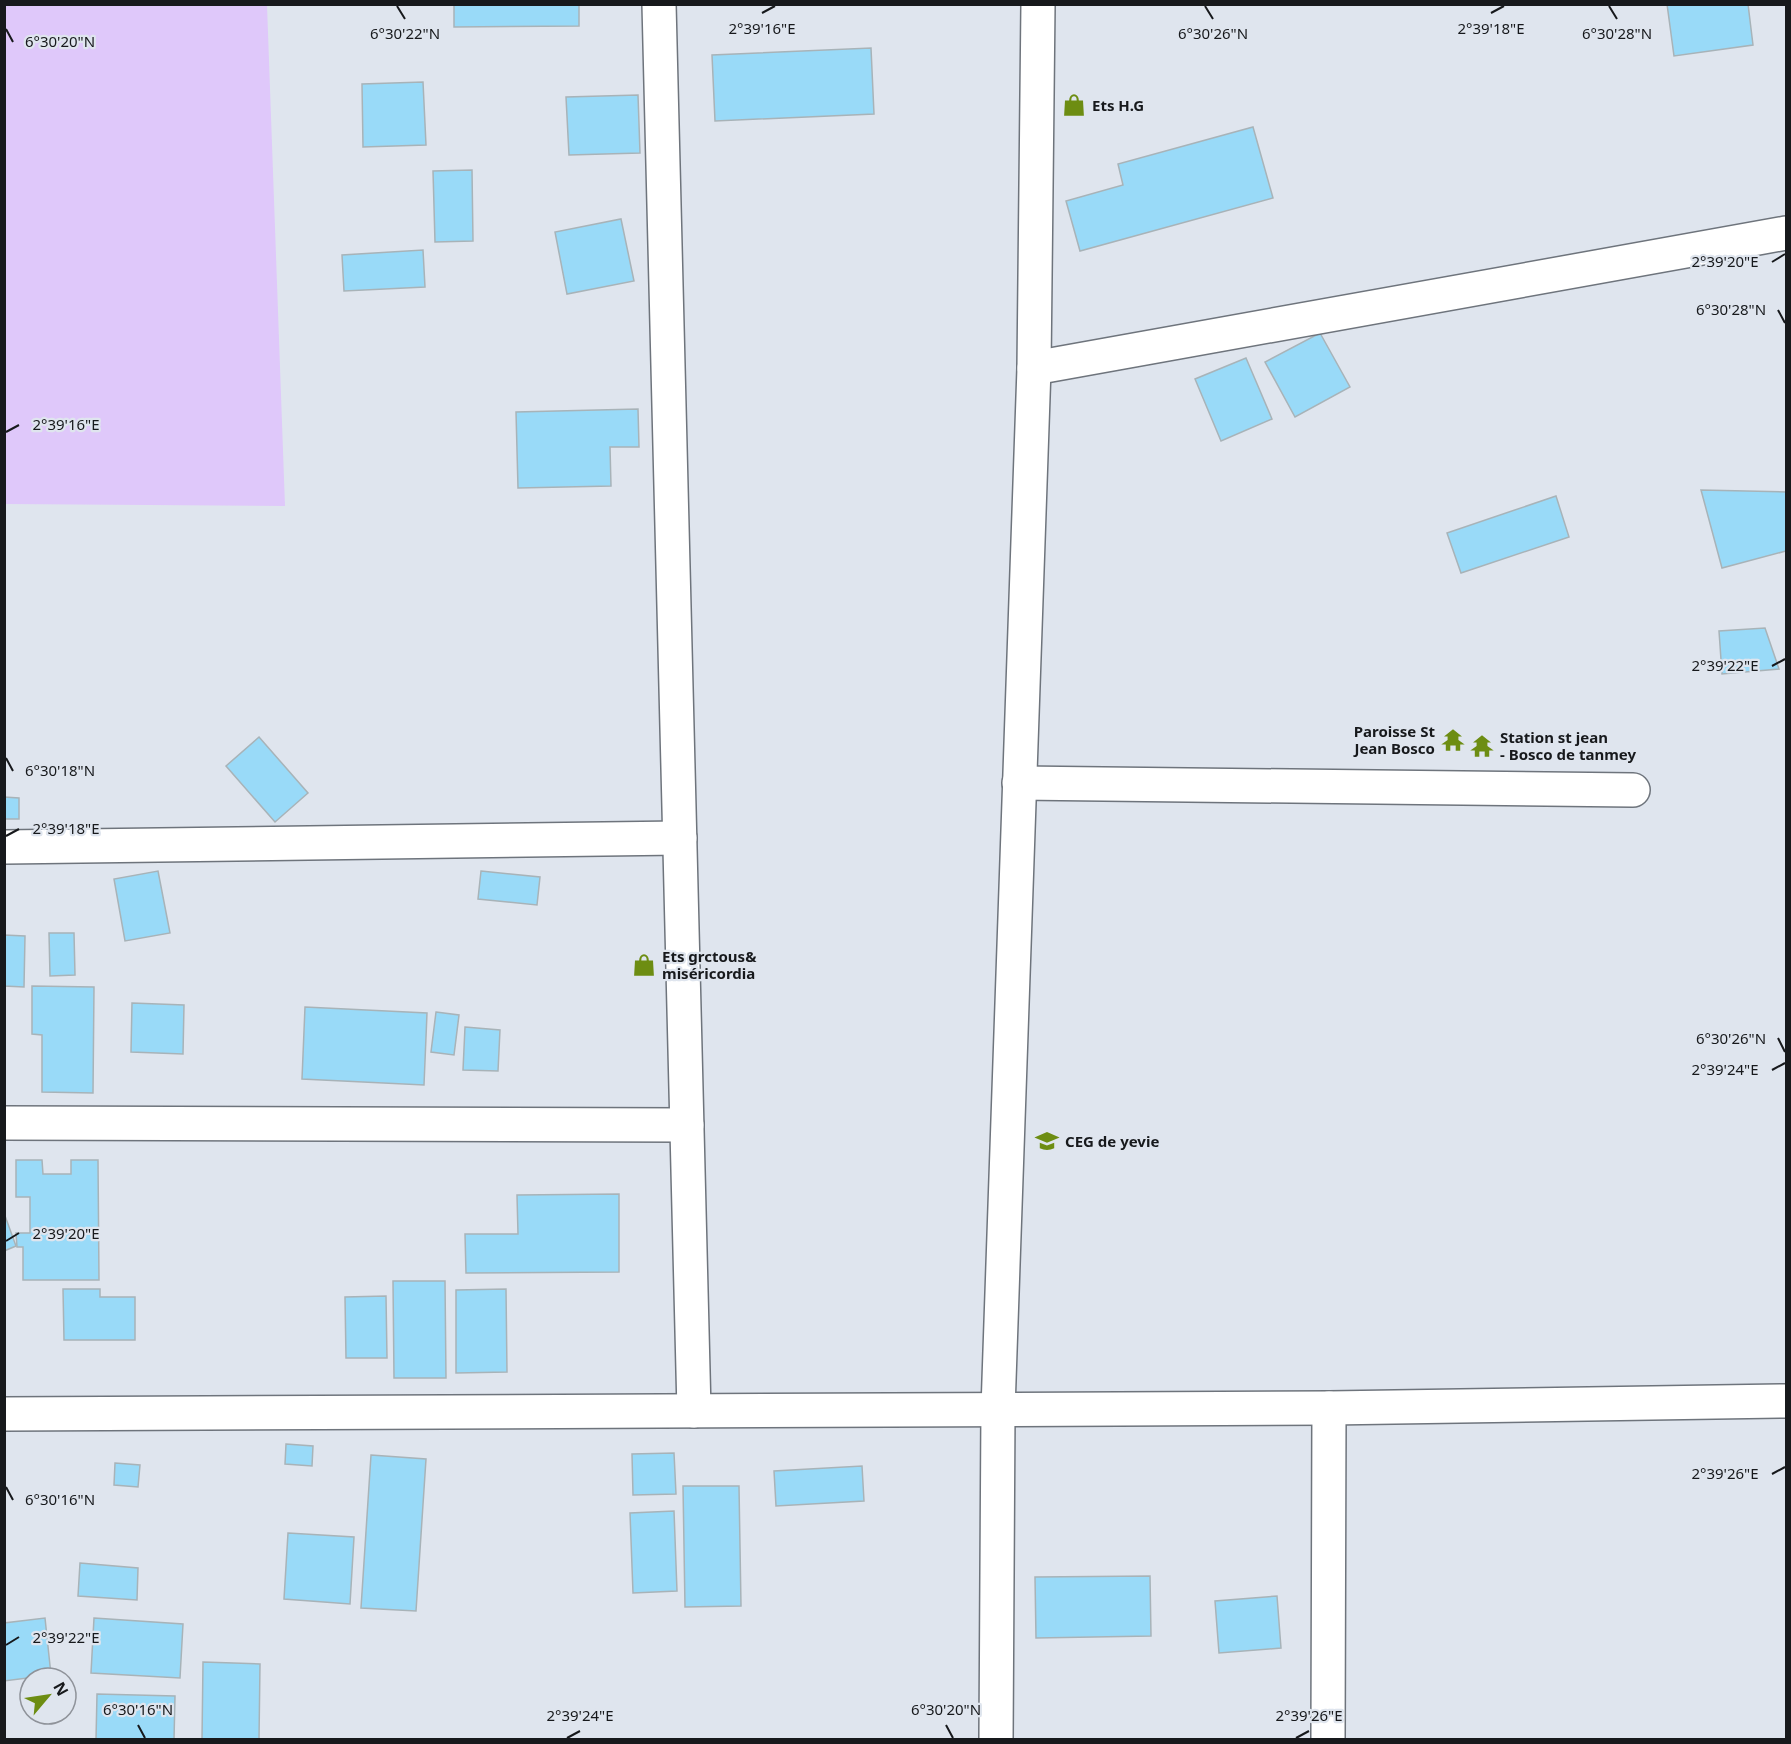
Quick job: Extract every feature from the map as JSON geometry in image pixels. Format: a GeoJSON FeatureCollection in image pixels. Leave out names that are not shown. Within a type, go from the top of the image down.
{"type":"FeatureCollection","features":[{"type":"Feature","properties":{"kind":"street"},"geometry":{"type":"LineString","coordinates":[[659,4],[694,1411]]}},
{"type":"Feature","properties":{"kind":"street"},"geometry":{"type":"LineString","coordinates":[[996,1740],[998,1409],[1034,368],[1038,4]]}},
{"type":"Feature","properties":{"kind":"street"},"geometry":{"type":"LineString","coordinates":[[1034,368],[1786,233]]}},
{"type":"Feature","properties":{"kind":"street"},"geometry":{"type":"LineString","coordinates":[[1019,783],[1633,790]]}},
{"type":"Feature","properties":{"kind":"street"},"geometry":{"type":"LineString","coordinates":[[4,847],[680,838]]}},
{"type":"Feature","properties":{"kind":"street"},"geometry":{"type":"LineString","coordinates":[[4,1124],[687,1125]]}},
{"type":"Feature","properties":{"kind":"street"},"geometry":{"type":"LineString","coordinates":[[4,1414],[1329,1408],[1786,1401]]}},
{"type":"Feature","properties":{"kind":"street"},"geometry":{"type":"LineString","coordinates":[[1328,1740],[1329,1408]]}},
{"type":"Feature","properties":{"kind":"shaded area"},"geometry":{"type":"Polygon","coordinates":[[[5,4],[267,5],[285,506],[5,504],[5,4]]]}},
{"type":"Feature","properties":{"kind":"building"},"geometry":{"type":"Polygon","coordinates":[[[454,4],[579,4],[579,26],[454,27],[454,4]]]}},
{"type":"Feature","properties":{"kind":"building"},"geometry":{"type":"Polygon","coordinates":[[[1667,4],[1748,4],[1753,45],[1674,56],[1667,4]]]}},
{"type":"Feature","properties":{"kind":"building"},"geometry":{"type":"Polygon","coordinates":[[[871,48],[874,114],[715,121],[712,55],[871,48]]]}},
{"type":"Feature","properties":{"kind":"building"},"geometry":{"type":"Polygon","coordinates":[[[423,82],[426,145],[363,147],[362,84],[423,82]]]}},
{"type":"Feature","properties":{"kind":"building"},"geometry":{"type":"Polygon","coordinates":[[[638,95],[640,153],[569,155],[566,97],[638,95]]]}},
{"type":"Feature","properties":{"kind":"building"},"geometry":{"type":"Polygon","coordinates":[[[1253,127],[1273,198],[1080,251],[1066,201],[1123,185],[1118,164],[1253,127]]]}},
{"type":"Feature","properties":{"kind":"building"},"geometry":{"type":"Polygon","coordinates":[[[472,170],[473,241],[435,242],[433,171],[472,170]]]}},
{"type":"Feature","properties":{"kind":"building"},"geometry":{"type":"Polygon","coordinates":[[[621,219],[634,281],[567,294],[555,232],[621,219]]]}},
{"type":"Feature","properties":{"kind":"building"},"geometry":{"type":"Polygon","coordinates":[[[423,250],[425,287],[344,291],[342,255],[423,250]]]}},
{"type":"Feature","properties":{"kind":"building"},"geometry":{"type":"Polygon","coordinates":[[[1320,333],[1350,387],[1295,417],[1265,362],[1320,333]]]}},
{"type":"Feature","properties":{"kind":"building"},"geometry":{"type":"Polygon","coordinates":[[[1246,358],[1272,419],[1221,441],[1195,379],[1246,358]]]}},
{"type":"Feature","properties":{"kind":"building"},"geometry":{"type":"Polygon","coordinates":[[[638,409],[639,447],[610,447],[611,486],[518,488],[516,412],[638,409]]]}},
{"type":"Feature","properties":{"kind":"building"},"geometry":{"type":"Polygon","coordinates":[[[1701,490],[1786,492],[1786,551],[1722,568],[1701,490]]]}},
{"type":"Feature","properties":{"kind":"building"},"geometry":{"type":"Polygon","coordinates":[[[1556,496],[1569,537],[1461,573],[1447,533],[1556,496]]]}},
{"type":"Feature","properties":{"kind":"building"},"geometry":{"type":"Polygon","coordinates":[[[1765,628],[1779,669],[1722,674],[1719,631],[1765,628]]]}},
{"type":"Feature","properties":{"kind":"building"},"geometry":{"type":"Polygon","coordinates":[[[259,737],[308,793],[275,822],[226,766],[259,737]]]}},
{"type":"Feature","properties":{"kind":"building"},"geometry":{"type":"Polygon","coordinates":[[[4,797],[19,798],[19,819],[4,819],[4,797]]]}},
{"type":"Feature","properties":{"kind":"building"},"geometry":{"type":"Polygon","coordinates":[[[158,871],[170,933],[125,941],[114,879],[158,871]]]}},
{"type":"Feature","properties":{"kind":"building"},"geometry":{"type":"Polygon","coordinates":[[[481,871],[540,877],[537,905],[478,899],[481,871]]]}},
{"type":"Feature","properties":{"kind":"building"},"geometry":{"type":"Polygon","coordinates":[[[49,933],[74,933],[75,975],[50,976],[49,933]]]}},
{"type":"Feature","properties":{"kind":"building"},"geometry":{"type":"Polygon","coordinates":[[[4,935],[25,936],[24,987],[4,986],[4,935]]]}},
{"type":"Feature","properties":{"kind":"building"},"geometry":{"type":"Polygon","coordinates":[[[32,986],[94,987],[93,1093],[42,1092],[42,1035],[32,1034],[32,986]]]}},
{"type":"Feature","properties":{"kind":"building"},"geometry":{"type":"Polygon","coordinates":[[[132,1003],[184,1005],[183,1054],[131,1052],[132,1003]]]}},
{"type":"Feature","properties":{"kind":"building"},"geometry":{"type":"Polygon","coordinates":[[[305,1007],[427,1013],[424,1085],[302,1079],[305,1007]]]}},
{"type":"Feature","properties":{"kind":"building"},"geometry":{"type":"Polygon","coordinates":[[[436,1012],[459,1015],[454,1055],[431,1052],[436,1012]]]}},
{"type":"Feature","properties":{"kind":"building"},"geometry":{"type":"Polygon","coordinates":[[[465,1027],[500,1030],[498,1071],[463,1070],[465,1027]]]}},
{"type":"Feature","properties":{"kind":"building"},"geometry":{"type":"Polygon","coordinates":[[[16,1160],[42,1160],[43,1174],[71,1174],[71,1160],[98,1160],[99,1280],[23,1280],[23,1247],[17,1247],[16,1233],[30,1233],[30,1197],[16,1197],[16,1160]]]}},
{"type":"Feature","properties":{"kind":"building"},"geometry":{"type":"Polygon","coordinates":[[[619,1194],[619,1272],[466,1273],[465,1234],[518,1234],[517,1195],[619,1194]]]}},
{"type":"Feature","properties":{"kind":"building"},"geometry":{"type":"Polygon","coordinates":[[[4,1213],[16,1246],[4,1251],[4,1213]]]}},
{"type":"Feature","properties":{"kind":"building"},"geometry":{"type":"Polygon","coordinates":[[[393,1281],[445,1281],[446,1378],[394,1378],[393,1281]]]}},
{"type":"Feature","properties":{"kind":"building"},"geometry":{"type":"Polygon","coordinates":[[[63,1289],[100,1289],[100,1297],[135,1297],[135,1340],[64,1340],[63,1289]]]}},
{"type":"Feature","properties":{"kind":"building"},"geometry":{"type":"Polygon","coordinates":[[[506,1289],[507,1372],[456,1373],[456,1290],[506,1289]]]}},
{"type":"Feature","properties":{"kind":"building"},"geometry":{"type":"Polygon","coordinates":[[[386,1296],[387,1358],[346,1358],[345,1297],[386,1296]]]}},
{"type":"Feature","properties":{"kind":"building"},"geometry":{"type":"Polygon","coordinates":[[[286,1444],[313,1446],[312,1466],[285,1464],[286,1444]]]}},
{"type":"Feature","properties":{"kind":"building"},"geometry":{"type":"Polygon","coordinates":[[[674,1453],[676,1494],[633,1495],[632,1454],[674,1453]]]}},
{"type":"Feature","properties":{"kind":"building"},"geometry":{"type":"Polygon","coordinates":[[[371,1455],[426,1459],[416,1611],[361,1608],[371,1455]]]}},
{"type":"Feature","properties":{"kind":"building"},"geometry":{"type":"Polygon","coordinates":[[[115,1463],[140,1465],[138,1487],[114,1485],[115,1463]]]}},
{"type":"Feature","properties":{"kind":"building"},"geometry":{"type":"Polygon","coordinates":[[[862,1466],[864,1501],[776,1506],[774,1471],[862,1466]]]}},
{"type":"Feature","properties":{"kind":"building"},"geometry":{"type":"Polygon","coordinates":[[[683,1486],[739,1486],[741,1606],[685,1607],[683,1486]]]}},
{"type":"Feature","properties":{"kind":"building"},"geometry":{"type":"Polygon","coordinates":[[[674,1511],[677,1591],[633,1593],[630,1513],[674,1511]]]}},
{"type":"Feature","properties":{"kind":"building"},"geometry":{"type":"Polygon","coordinates":[[[288,1533],[354,1537],[350,1604],[284,1599],[288,1533]]]}},
{"type":"Feature","properties":{"kind":"building"},"geometry":{"type":"Polygon","coordinates":[[[80,1563],[138,1568],[137,1600],[78,1596],[80,1563]]]}},
{"type":"Feature","properties":{"kind":"building"},"geometry":{"type":"Polygon","coordinates":[[[1150,1576],[1151,1636],[1036,1638],[1035,1577],[1150,1576]]]}},
{"type":"Feature","properties":{"kind":"building"},"geometry":{"type":"Polygon","coordinates":[[[1277,1596],[1281,1648],[1219,1653],[1215,1601],[1277,1596]]]}},
{"type":"Feature","properties":{"kind":"building"},"geometry":{"type":"Polygon","coordinates":[[[45,1618],[50,1666],[18,1666],[18,1679],[4,1681],[4,1623],[45,1618]]]}},
{"type":"Feature","properties":{"kind":"building"},"geometry":{"type":"Polygon","coordinates":[[[94,1618],[183,1624],[180,1678],[91,1673],[94,1618]]]}},
{"type":"Feature","properties":{"kind":"building"},"geometry":{"type":"Polygon","coordinates":[[[203,1662],[260,1664],[259,1740],[202,1740],[203,1662]]]}},
{"type":"Feature","properties":{"kind":"building"},"geometry":{"type":"Polygon","coordinates":[[[97,1694],[175,1696],[174,1740],[96,1740],[97,1694]]]}},
{"type":"Feature","properties":{"kind":"place","name":"Ets H.G"},"geometry":{"type":"Point","coordinates":[1074,105]}},
{"type":"Feature","properties":{"kind":"place","name":"Paroisse St Jean Bosco"},"geometry":{"type":"Point","coordinates":[1453,740]}},
{"type":"Feature","properties":{"kind":"place","name":"Station st jean - Bosco de tanmey"},"geometry":{"type":"Point","coordinates":[1482,746]}},
{"type":"Feature","properties":{"kind":"place","name":"Ets grctous& miséricordia"},"geometry":{"type":"Point","coordinates":[644,965]}},
{"type":"Feature","properties":{"kind":"place","name":"CEG de yevie"},"geometry":{"type":"Point","coordinates":[1047,1141]}}]}
